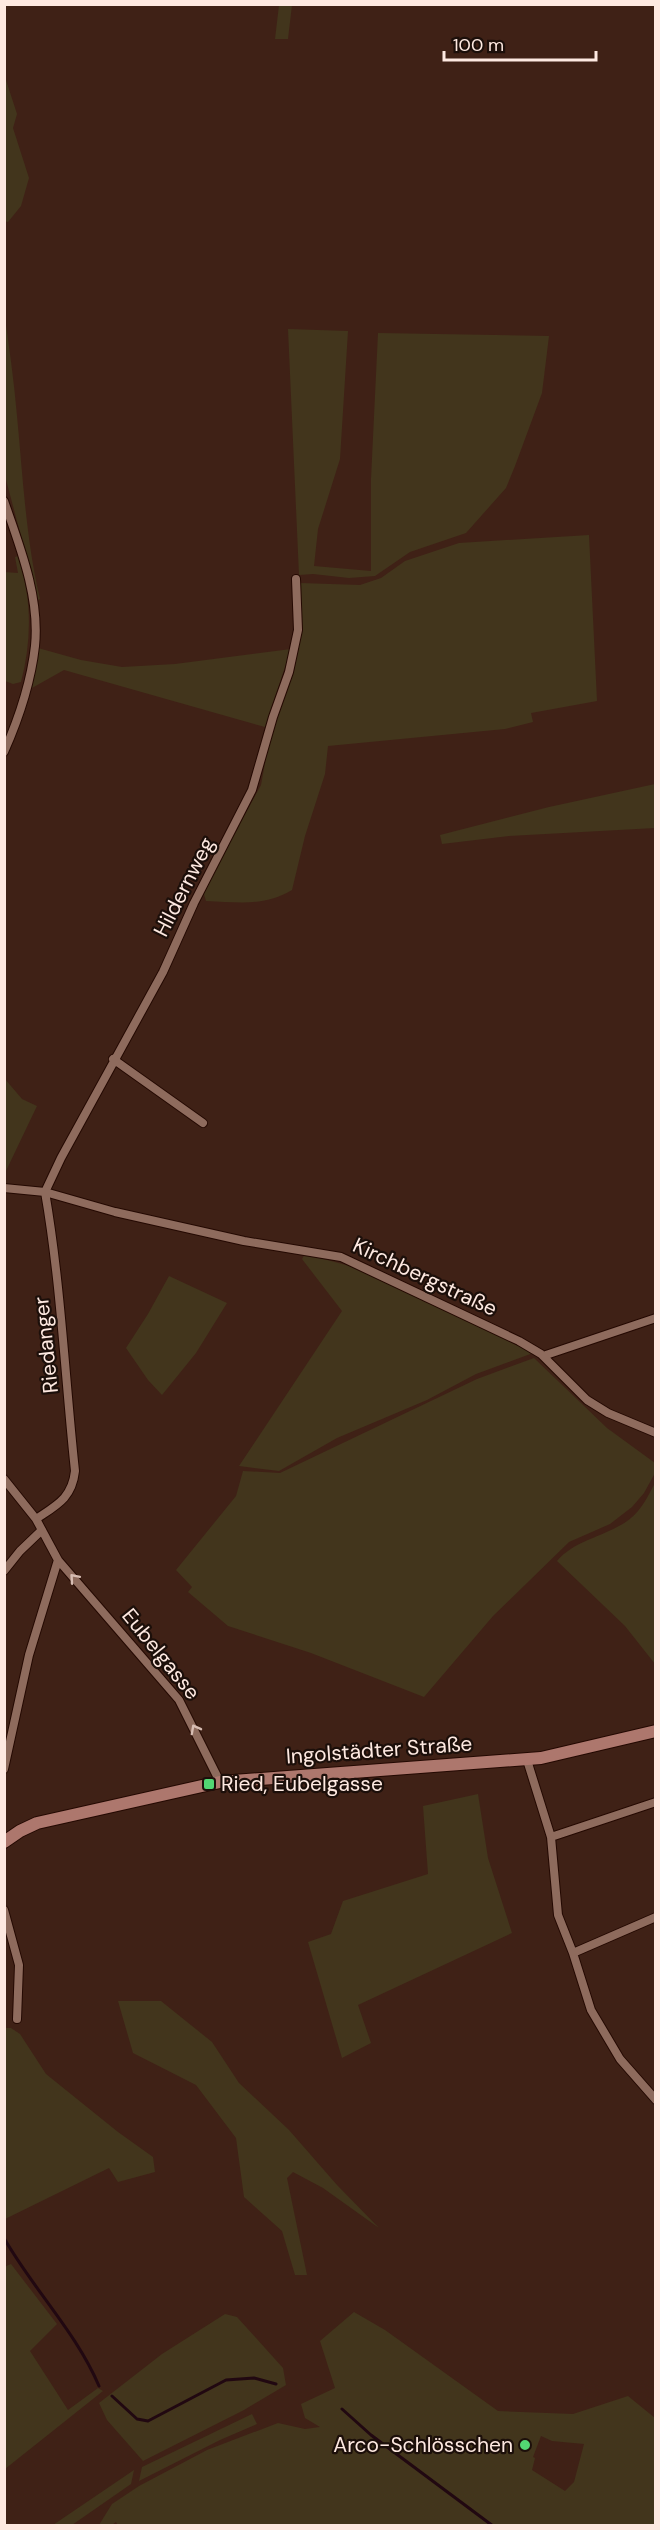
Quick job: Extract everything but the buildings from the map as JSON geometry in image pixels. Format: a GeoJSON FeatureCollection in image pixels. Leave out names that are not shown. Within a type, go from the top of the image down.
{"type":"FeatureCollection","features":[{"type":"Feature","properties":{"kind":"main road","name":"Ingolstädter Straße"},"geometry":{"type":"LineString","coordinates":[[6,1837],[38,1823],[220,1782],[527,1760],[656,1731]]}},
{"type":"Feature","properties":{"kind":"street"},"geometry":{"type":"LineString","coordinates":[[4,501],[25,562],[34,607],[35,644],[30,676],[12,735],[4,752]]}},
{"type":"Feature","properties":{"kind":"street","name":"Hildernweg"},"geometry":{"type":"LineString","coordinates":[[45,1192],[60,1158],[113,1059],[163,972],[194,903],[252,790],[273,717],[289,672],[298,630],[296,579]]}},
{"type":"Feature","properties":{"kind":"street"},"geometry":{"type":"LineString","coordinates":[[113,1059],[203,1123]]}},
{"type":"Feature","properties":{"kind":"street"},"geometry":{"type":"LineString","coordinates":[[4,1188],[45,1192]]}},
{"type":"Feature","properties":{"kind":"street","name":"Kirchbergstraße"},"geometry":{"type":"LineString","coordinates":[[45,1192],[115,1212],[244,1241],[341,1257],[519,1341],[543,1356],[587,1400],[608,1413],[656,1433]]}},
{"type":"Feature","properties":{"kind":"street","name":"Riedanger"},"geometry":{"type":"LineString","coordinates":[[36,1519],[58,1504],[72,1490],[75,1471],[53,1237],[45,1192]]}},
{"type":"Feature","properties":{"kind":"street"},"geometry":{"type":"LineString","coordinates":[[543,1356],[656,1318]]}},
{"type":"Feature","properties":{"kind":"street","name":"Eubelgasse"},"geometry":{"type":"LineString","coordinates":[[4,1479],[36,1519],[58,1560],[180,1700],[220,1782]]}},
{"type":"Feature","properties":{"kind":"street"},"geometry":{"type":"LineString","coordinates":[[4,1571],[20,1551],[42,1530]]}},
{"type":"Feature","properties":{"kind":"street"},"geometry":{"type":"LineString","coordinates":[[4,1769],[29,1655],[58,1560]]}},
{"type":"Feature","properties":{"kind":"street"},"geometry":{"type":"LineString","coordinates":[[527,1760],[551,1838],[558,1915],[591,2010],[620,2059],[656,2100]]}},
{"type":"Feature","properties":{"kind":"street"},"geometry":{"type":"LineString","coordinates":[[551,1838],[656,1802]]}},
{"type":"Feature","properties":{"kind":"street"},"geometry":{"type":"LineString","coordinates":[[4,1910],[20,1965],[17,2019]]}},
{"type":"Feature","properties":{"kind":"street"},"geometry":{"type":"LineString","coordinates":[[573,1953],[656,1917]]}},
{"type":"Feature","properties":{"kind":"street"},"geometry":{"type":"LineString","coordinates":[[646,2091],[656,2086]]}},
{"type":"Feature","properties":{"kind":"shaded area"},"geometry":{"type":"Polygon","coordinates":[[[279,5],[292,5],[288,39],[275,39],[279,5]]]}},
{"type":"Feature","properties":{"kind":"shaded area"},"geometry":{"type":"Polygon","coordinates":[[[5,77],[17,114],[13,128],[29,178],[21,206],[8,222],[4,221],[5,77]]]}},
{"type":"Feature","properties":{"kind":"shaded area"},"geometry":{"type":"Polygon","coordinates":[[[4,311],[28,532],[40,599],[38,600],[5,476],[4,311]]]}},
{"type":"Feature","properties":{"kind":"shaded area"},"geometry":{"type":"Polygon","coordinates":[[[288,329],[348,331],[340,459],[318,529],[314,566],[371,571],[371,479],[378,333],[549,336],[542,393],[506,488],[466,533],[410,552],[375,576],[349,578],[313,574],[299,575],[288,329]]]}},
{"type":"Feature","properties":{"kind":"shaded area"},"geometry":{"type":"Polygon","coordinates":[[[589,535],[597,701],[531,713],[533,722],[505,729],[328,746],[325,774],[305,836],[292,890],[260,901],[206,901],[203,891],[261,785],[270,736],[294,671],[300,640],[300,583],[360,585],[381,578],[405,561],[459,543],[589,535]]]}},
{"type":"Feature","properties":{"kind":"shaded area"},"geometry":{"type":"Polygon","coordinates":[[[18,556],[26,588],[29,635],[21,682],[13,684],[5,681],[4,572],[18,573],[15,557],[18,556]]]}},
{"type":"Feature","properties":{"kind":"shaded area"},"geometry":{"type":"Polygon","coordinates":[[[38,648],[81,660],[122,667],[175,664],[291,649],[265,727],[64,670],[32,688],[38,648]]]}},
{"type":"Feature","properties":{"kind":"shaded area"},"geometry":{"type":"Polygon","coordinates":[[[655,784],[655,828],[509,836],[442,844],[440,835],[549,807],[655,784]]]}},
{"type":"Feature","properties":{"kind":"shaded area"},"geometry":{"type":"Polygon","coordinates":[[[5,1079],[22,1099],[37,1106],[5,1173],[5,1079]]]}},
{"type":"Feature","properties":{"kind":"shaded area"},"geometry":{"type":"Polygon","coordinates":[[[305,1254],[357,1268],[533,1353],[476,1374],[427,1400],[337,1438],[279,1471],[239,1466],[342,1311],[302,1259],[305,1254]]]}},
{"type":"Feature","properties":{"kind":"shaded area"},"geometry":{"type":"Polygon","coordinates":[[[169,1276],[227,1303],[196,1353],[162,1395],[148,1380],[126,1348],[169,1276]]]}},
{"type":"Feature","properties":{"kind":"shaded area"},"geometry":{"type":"Polygon","coordinates":[[[534,1358],[607,1428],[655,1463],[655,1473],[644,1493],[632,1507],[610,1524],[569,1542],[493,1616],[424,1697],[311,1653],[228,1626],[188,1592],[192,1587],[176,1570],[236,1496],[243,1471],[280,1473],[477,1379],[534,1358]]]}},
{"type":"Feature","properties":{"kind":"shaded area"},"geometry":{"type":"Polygon","coordinates":[[[655,1483],[655,1664],[625,1626],[557,1561],[576,1546],[629,1519],[643,1505],[655,1483]]]}},
{"type":"Feature","properties":{"kind":"shaded area"},"geometry":{"type":"Polygon","coordinates":[[[478,1794],[488,1858],[512,1933],[358,2005],[371,2043],[342,2058],[308,1942],[331,1934],[343,1901],[428,1874],[423,1806],[478,1794]]]}},
{"type":"Feature","properties":{"kind":"shaded area"},"geometry":{"type":"Polygon","coordinates":[[[118,2001],[161,2001],[212,2042],[239,2083],[289,2130],[337,2185],[379,2228],[323,2188],[293,2172],[287,2178],[307,2275],[295,2275],[282,2231],[244,2197],[236,2138],[196,2085],[133,2053],[118,2001]]]}},
{"type":"Feature","properties":{"kind":"shaded area"},"geometry":{"type":"Polygon","coordinates":[[[5,2028],[11,2028],[20,2034],[46,2074],[153,2157],[155,2172],[118,2182],[109,2168],[5,2219],[5,2028]]]}},
{"type":"Feature","properties":{"kind":"shaded area"},"geometry":{"type":"Polygon","coordinates":[[[11,2264],[57,2324],[30,2351],[68,2410],[98,2388],[103,2391],[5,2469],[4,2267],[11,2264]]]}},
{"type":"Feature","properties":{"kind":"shaded area"},"geometry":{"type":"Polygon","coordinates":[[[354,2312],[385,2330],[498,2411],[573,2414],[628,2396],[655,2418],[655,2525],[118,2526],[116,2522],[112,2525],[99,2525],[112,2504],[139,2486],[207,2450],[278,2423],[305,2429],[320,2427],[305,2418],[301,2404],[335,2388],[320,2341],[354,2312]],[[541,2436],[533,2457],[535,2458],[532,2470],[565,2491],[574,2482],[584,2444],[552,2441],[541,2436]]]}},
{"type":"Feature","properties":{"kind":"shaded area"},"geometry":{"type":"Polygon","coordinates":[[[225,2314],[237,2317],[283,2368],[286,2385],[244,2410],[143,2461],[107,2420],[99,2403],[162,2354],[225,2314]]]}},
{"type":"Feature","properties":{"kind":"shaded area"},"geometry":{"type":"Polygon","coordinates":[[[252,2414],[257,2424],[139,2481],[142,2467],[252,2414]]]}},
{"type":"Feature","properties":{"kind":"shaded area"},"geometry":{"type":"Polygon","coordinates":[[[134,2470],[131,2484],[72,2525],[53,2525],[134,2470]]]}},
{"type":"Feature","properties":{"kind":"waterway"},"geometry":{"type":"LineString","coordinates":[[4,2238],[79,2347],[99,2386]]}},
{"type":"Feature","properties":{"kind":"waterway"},"geometry":{"type":"LineString","coordinates":[[112,2396],[137,2419],[148,2421],[226,2380],[254,2378],[276,2384]]}},
{"type":"Feature","properties":{"kind":"waterway"},"geometry":{"type":"LineString","coordinates":[[342,2409],[371,2435],[493,2526]]}},
{"type":"Feature","properties":{"kind":"place","name":"Ried, Eubelgasse"},"geometry":{"type":"Point","coordinates":[209,1784]}},
{"type":"Feature","properties":{"kind":"place","name":"Arco-Schlösschen"},"geometry":{"type":"Point","coordinates":[525,2445]}}]}
